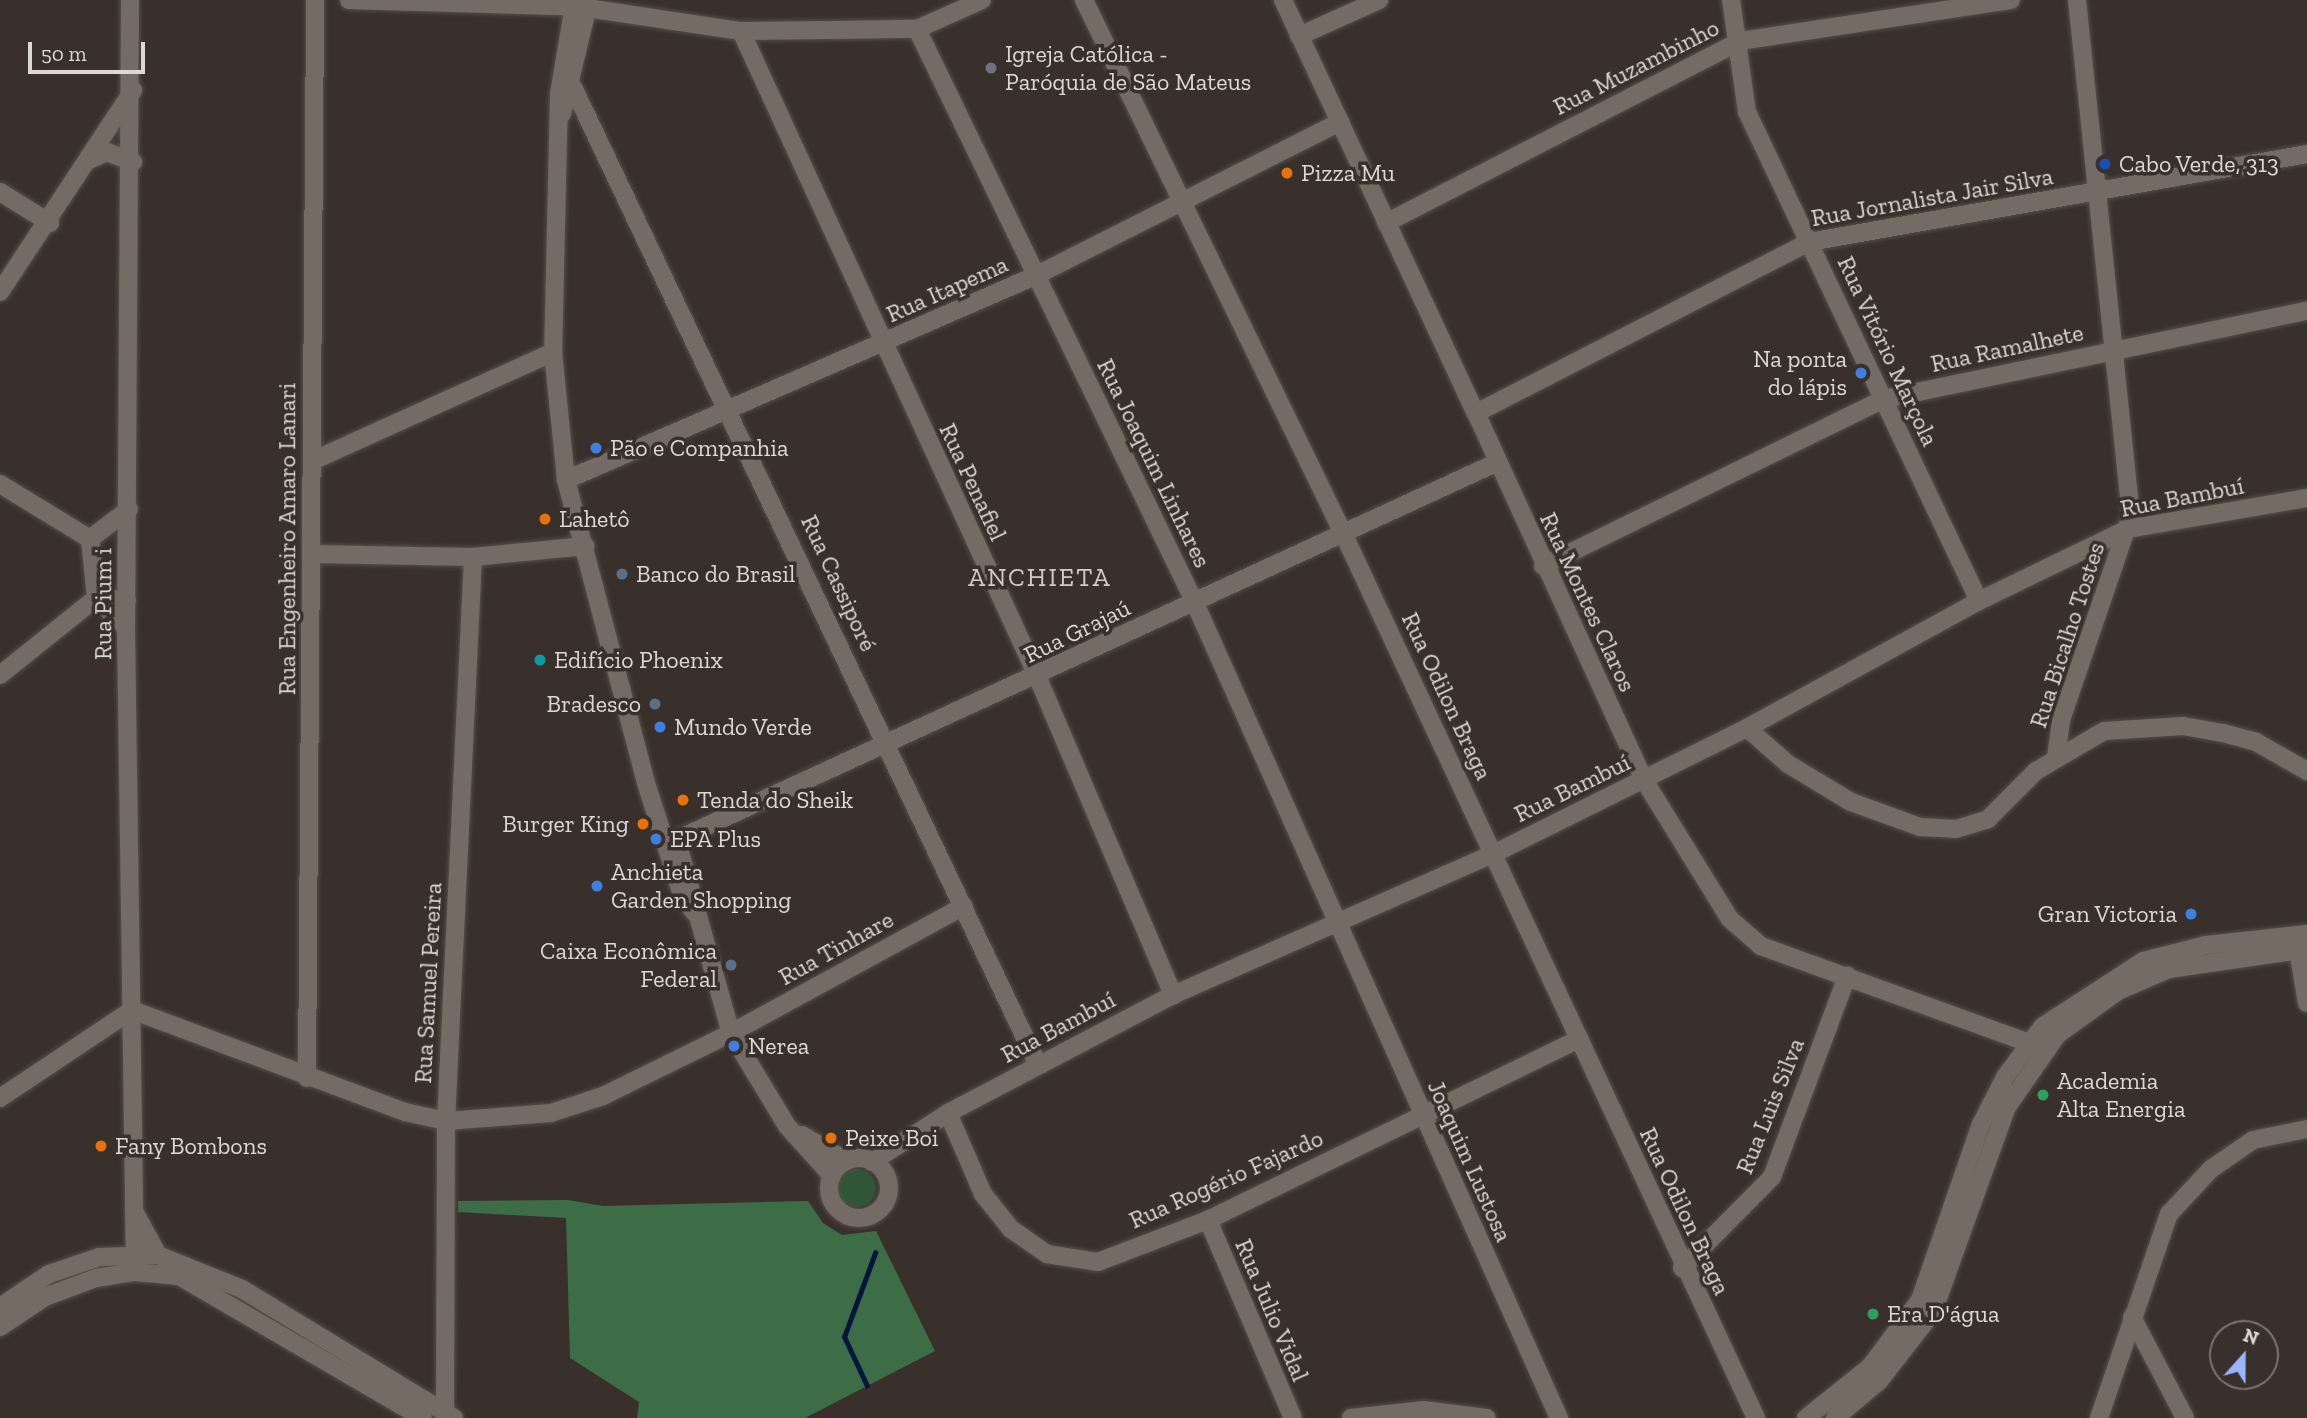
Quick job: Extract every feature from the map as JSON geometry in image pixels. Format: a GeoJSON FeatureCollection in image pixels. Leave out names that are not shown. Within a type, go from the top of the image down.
{"type":"FeatureCollection","features":[{"type":"Feature","properties":{"kind":"street","name":"Rua Pium i"},"geometry":{"type":"LineString","coordinates":[[130,0],[133,162],[126,628],[132,1208],[135,1272]]}},
{"type":"Feature","properties":{"kind":"street","name":"Rua Engenheiro Amaro Lanari"},"geometry":{"type":"LineString","coordinates":[[307,1078],[315,0]]}},
{"type":"Feature","properties":{"kind":"street"},"geometry":{"type":"LineString","coordinates":[[349,0],[582,1],[741,32],[917,29],[982,0]]}},
{"type":"Feature","properties":{"kind":"street","name":"Rua Odilon Braga"},"geometry":{"type":"LineString","coordinates":[[1084,0],[1345,537],[1579,1039],[1682,1268],[1756,1418]]}},
{"type":"Feature","properties":{"kind":"street","name":"Rua Montes Claros"},"geometry":{"type":"LineString","coordinates":[[1283,0],[1644,780],[1730,919],[1761,946],[2029,1043]]}},
{"type":"Feature","properties":{"kind":"street"},"geometry":{"type":"LineString","coordinates":[[1299,36],[1379,0]]}},
{"type":"Feature","properties":{"kind":"street","name":"Rua Vitório Marçola"},"geometry":{"type":"LineString","coordinates":[[1731,0],[1740,41],[1747,112],[1979,601]]}},
{"type":"Feature","properties":{"kind":"street"},"geometry":{"type":"LineString","coordinates":[[1880,19],[1886,0]]}},
{"type":"Feature","properties":{"kind":"street","name":"Rua Muzambinho"},"geometry":{"type":"LineString","coordinates":[[1386,223],[1740,41],[2011,0]]}},
{"type":"Feature","properties":{"kind":"street"},"geometry":{"type":"LineString","coordinates":[[2077,0],[2127,529]]}},
{"type":"Feature","properties":{"kind":"street"},"geometry":{"type":"LineString","coordinates":[[562,114],[573,87],[585,18],[582,1]]}},
{"type":"Feature","properties":{"kind":"street"},"geometry":{"type":"LineString","coordinates":[[582,1],[572,17],[559,94],[562,114],[553,352],[566,480],[674,870],[694,912],[731,1033],[787,1126],[832,1176]]}},
{"type":"Feature","properties":{"kind":"street","name":"Rua Joaquim Linhares"},"geometry":{"type":"LineString","coordinates":[[917,29],[1194,601],[1339,922]]}},
{"type":"Feature","properties":{"kind":"street","name":"Rua Penafiel"},"geometry":{"type":"LineString","coordinates":[[741,32],[881,345],[1038,678],[1173,995]]}},
{"type":"Feature","properties":{"kind":"street","name":"Rua Cassiporé"},"geometry":{"type":"LineString","coordinates":[[573,87],[594,123],[731,410],[1038,1065]]}},
{"type":"Feature","properties":{"kind":"street"},"geometry":{"type":"LineString","coordinates":[[0,292],[50,223],[133,89]]}},
{"type":"Feature","properties":{"kind":"street"},"geometry":{"type":"LineString","coordinates":[[562,114],[594,123]]}},
{"type":"Feature","properties":{"kind":"street","name":"Rua Itapema"},"geometry":{"type":"LineString","coordinates":[[566,480],[1035,276],[1340,122]]}},
{"type":"Feature","properties":{"kind":"street"},"geometry":{"type":"LineString","coordinates":[[89,160],[107,152],[133,162]]}},
{"type":"Feature","properties":{"kind":"street","name":"Rua Jornalista Jair Silva"},"geometry":{"type":"LineString","coordinates":[[1476,413],[1809,242],[2307,154]]}},
{"type":"Feature","properties":{"kind":"street"},"geometry":{"type":"LineString","coordinates":[[0,192],[50,223]]}},
{"type":"Feature","properties":{"kind":"street","name":"Rua Ramalhete"},"geometry":{"type":"LineString","coordinates":[[1544,566],[1884,399],[2307,311]]}},
{"type":"Feature","properties":{"kind":"street"},"geometry":{"type":"LineString","coordinates":[[312,461],[553,352]]}},
{"type":"Feature","properties":{"kind":"street","name":"Rua Grajaú"},"geometry":{"type":"LineString","coordinates":[[676,840],[886,740],[1038,678],[1194,601],[1345,537],[1498,462]]}},
{"type":"Feature","properties":{"kind":"street"},"geometry":{"type":"LineString","coordinates":[[0,484],[90,539]]}},
{"type":"Feature","properties":{"kind":"street","name":"Rua Bambuí"},"geometry":{"type":"LineString","coordinates":[[872,1161],[948,1113],[1173,995],[1493,854],[1746,728],[1979,601],[2127,529],[2307,498]]}},
{"type":"Feature","properties":{"kind":"street"},"geometry":{"type":"LineString","coordinates":[[90,539],[129,509]]}},
{"type":"Feature","properties":{"kind":"street","name":"Rua Bicalho Tostes"},"geometry":{"type":"LineString","coordinates":[[2056,757],[2061,720],[2127,529]]}},
{"type":"Feature","properties":{"kind":"street"},"geometry":{"type":"LineString","coordinates":[[90,539],[96,598],[126,628]]}},
{"type":"Feature","properties":{"kind":"street"},"geometry":{"type":"LineString","coordinates":[[312,554],[473,557],[585,546]]}},
{"type":"Feature","properties":{"kind":"street","name":"Rua Samuel Pereira"},"geometry":{"type":"LineString","coordinates":[[450,1415],[446,1121],[473,557]]}},
{"type":"Feature","properties":{"kind":"street"},"geometry":{"type":"LineString","coordinates":[[0,675],[96,598],[127,600]]}},
{"type":"Feature","properties":{"kind":"street"},"geometry":{"type":"LineString","coordinates":[[1746,728],[1788,764],[1851,802],[1920,827],[1956,829],[1988,818],[2056,757],[2104,731],[2183,726],[2256,742],[2307,771]]}},
{"type":"Feature","properties":{"kind":"street"},"geometry":{"type":"LineString","coordinates":[[645,761],[694,889],[694,912]]}},
{"type":"Feature","properties":{"kind":"street","name":"Rua Tinhare"},"geometry":{"type":"LineString","coordinates":[[446,1121],[564,1109],[603,1096],[731,1033],[964,906]]}},
{"type":"Feature","properties":{"kind":"street","name":"Joaquim Lustosa"},"geometry":{"type":"LineString","coordinates":[[1339,922],[1559,1418]]}},
{"type":"Feature","properties":{"kind":"street"},"geometry":{"type":"LineString","coordinates":[[2304,944],[2307,1003]]}},
{"type":"Feature","properties":{"kind":"street"},"geometry":{"type":"LineString","coordinates":[[1806,1418],[1870,1367],[1920,1300],[1981,1124],[2029,1043],[2082,996],[2143,961],[2206,945],[2304,944]]}},
{"type":"Feature","properties":{"kind":"street"},"geometry":{"type":"LineString","coordinates":[[1835,1418],[1879,1381],[1933,1312],[2007,1107],[2057,1035],[2118,991],[2169,968],[2304,944]]}},
{"type":"Feature","properties":{"kind":"street","name":"Rua Luis Silva"},"geometry":{"type":"LineString","coordinates":[[1682,1268],[1772,1177],[1847,976]]}},
{"type":"Feature","properties":{"kind":"street"},"geometry":{"type":"LineString","coordinates":[[0,1098],[132,1010],[307,1078],[446,1121]]}},
{"type":"Feature","properties":{"kind":"street","name":"Rua Rogério Fajardo"},"geometry":{"type":"LineString","coordinates":[[948,1113],[983,1194],[1011,1229],[1047,1254],[1098,1262],[1208,1220],[1579,1039]]}},
{"type":"Feature","properties":{"kind":"street"},"geometry":{"type":"LineString","coordinates":[[787,1126],[847,1161],[872,1161],[888,1183],[886,1201],[873,1214],[855,1218],[839,1210],[830,1194],[832,1176],[847,1161]]}},
{"type":"Feature","properties":{"kind":"street"},"geometry":{"type":"LineString","coordinates":[[2099,1418],[2169,1214],[2202,1178],[2253,1140],[2307,1129]]}},
{"type":"Feature","properties":{"kind":"street"},"geometry":{"type":"LineString","coordinates":[[132,1208],[158,1255]]}},
{"type":"Feature","properties":{"kind":"street","name":"Rua Julio Vidal"},"geometry":{"type":"LineString","coordinates":[[1208,1220],[1293,1418]]}},
{"type":"Feature","properties":{"kind":"street"},"geometry":{"type":"LineString","coordinates":[[0,1307],[49,1274],[133,1251],[158,1255],[242,1289],[450,1415]]}},
{"type":"Feature","properties":{"kind":"street"},"geometry":{"type":"LineString","coordinates":[[0,1327],[59,1290],[135,1272],[201,1285],[423,1418]]}},
{"type":"Feature","properties":{"kind":"street"},"geometry":{"type":"LineString","coordinates":[[2132,1317],[2185,1418]]}},
{"type":"Feature","properties":{"kind":"street"},"geometry":{"type":"LineString","coordinates":[[1351,1418],[1423,1410],[1486,1418]]}},
{"type":"Feature","properties":{"kind":"green space"},"geometry":{"type":"Polygon","coordinates":[[[857,1169],[870,1175],[876,1188],[870,1201],[857,1207],[844,1201],[838,1188],[844,1175],[857,1169]]]}},
{"type":"Feature","properties":{"kind":"green space"},"geometry":{"type":"Polygon","coordinates":[[[568,1200],[603,1206],[808,1201],[823,1223],[842,1235],[876,1231],[935,1351],[805,1418],[637,1418],[639,1402],[570,1358],[566,1218],[458,1212],[458,1201],[568,1200]]]}},
{"type":"Feature","properties":{"kind":"waterway"},"geometry":{"type":"LineString","coordinates":[[867,1386],[844,1337],[875,1253]]}},
{"type":"Feature","properties":{"kind":"place","name":"Igreja Católica - Paróquia de São Mateus"},"geometry":{"type":"Point","coordinates":[991,68]}},
{"type":"Feature","properties":{"kind":"place","name":"Cabo Verde, 313"},"geometry":{"type":"Point","coordinates":[2105,164]}},
{"type":"Feature","properties":{"kind":"place","name":"Pizza Mu"},"geometry":{"type":"Point","coordinates":[1287,173]}},
{"type":"Feature","properties":{"kind":"place","name":"Na ponta do lápis"},"geometry":{"type":"Point","coordinates":[1861,373]}},
{"type":"Feature","properties":{"kind":"place","name":"Pão e Companhia"},"geometry":{"type":"Point","coordinates":[596,448]}},
{"type":"Feature","properties":{"kind":"place","name":"Lahetô"},"geometry":{"type":"Point","coordinates":[545,519]}},
{"type":"Feature","properties":{"kind":"place","name":"Banco do Brasil"},"geometry":{"type":"Point","coordinates":[622,574]}},
{"type":"Feature","properties":{"kind":"place","name":"Edifício Phoenix"},"geometry":{"type":"Point","coordinates":[540,660]}},
{"type":"Feature","properties":{"kind":"place","name":"Bradesco"},"geometry":{"type":"Point","coordinates":[655,704]}},
{"type":"Feature","properties":{"kind":"place","name":"Mundo Verde"},"geometry":{"type":"Point","coordinates":[660,727]}},
{"type":"Feature","properties":{"kind":"place","name":"Tenda do Sheik"},"geometry":{"type":"Point","coordinates":[683,800]}},
{"type":"Feature","properties":{"kind":"place","name":"Burger King"},"geometry":{"type":"Point","coordinates":[643,824]}},
{"type":"Feature","properties":{"kind":"place","name":"EPA Plus"},"geometry":{"type":"Point","coordinates":[656,839]}},
{"type":"Feature","properties":{"kind":"place","name":"Anchieta Garden Shopping"},"geometry":{"type":"Point","coordinates":[597,886]}},
{"type":"Feature","properties":{"kind":"place","name":"Gran Victoria"},"geometry":{"type":"Point","coordinates":[2191,914]}},
{"type":"Feature","properties":{"kind":"place","name":"Caixa Econômica Federal"},"geometry":{"type":"Point","coordinates":[731,965]}},
{"type":"Feature","properties":{"kind":"place","name":"Nerea"},"geometry":{"type":"Point","coordinates":[734,1046]}},
{"type":"Feature","properties":{"kind":"place","name":"Academia Alta Energia"},"geometry":{"type":"Point","coordinates":[2043,1095]}},
{"type":"Feature","properties":{"kind":"place","name":"Peixe Boi"},"geometry":{"type":"Point","coordinates":[831,1138]}},
{"type":"Feature","properties":{"kind":"place","name":"Fany Bombons"},"geometry":{"type":"Point","coordinates":[101,1146]}},
{"type":"Feature","properties":{"kind":"place","name":"Era D'água"},"geometry":{"type":"Point","coordinates":[1873,1314]}},
{"type":"Feature","properties":{"kind":"district","name":"ANCHIETA"},"geometry":{"type":"Point","coordinates":[1040,578]}}]}
